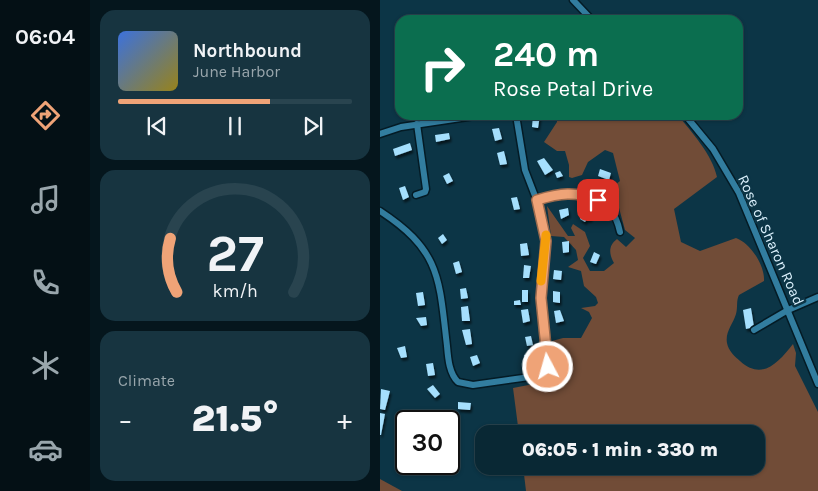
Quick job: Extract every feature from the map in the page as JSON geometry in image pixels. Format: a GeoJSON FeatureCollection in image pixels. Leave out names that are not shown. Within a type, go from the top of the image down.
{"type":"FeatureCollection","features":[{"type":"Feature","properties":{"kind":"street"},"geometry":{"type":"LineString","coordinates":[[573,0],[586,15]]}},
{"type":"Feature","properties":{"kind":"street"},"geometry":{"type":"LineString","coordinates":[[380,134],[417,124],[445,120]]}},
{"type":"Feature","properties":{"kind":"street"},"geometry":{"type":"LineString","coordinates":[[380,212],[415,237],[432,264],[439,287],[451,370],[458,382],[473,385],[540,377],[546,374],[548,363],[541,291],[546,241],[537,200],[525,170],[517,120]]}},
{"type":"Feature","properties":{"kind":"street","name":"Rose of Sharon Road"},"geometry":{"type":"LineString","coordinates":[[689,120],[713,149],[734,182],[818,384]]}},
{"type":"Feature","properties":{"kind":"street"},"geometry":{"type":"LineString","coordinates":[[416,195],[425,192],[426,189],[417,124]]}},
{"type":"Feature","properties":{"kind":"street"},"geometry":{"type":"LineString","coordinates":[[537,200],[556,194],[570,193],[582,194],[598,200],[613,214],[620,232]]}},
{"type":"Feature","properties":{"kind":"street"},"geometry":{"type":"LineString","coordinates":[[754,330],[788,310],[818,297]]}},
{"type":"Feature","properties":{"kind":"shaded area"},"geometry":{"type":"Polygon","coordinates":[[[557,120],[682,120],[701,144],[711,160],[717,177],[674,209],[681,242],[700,251],[736,238],[756,255],[762,268],[764,281],[739,295],[736,314],[727,335],[728,346],[730,351],[748,367],[762,369],[775,363],[793,344],[796,353],[795,366],[818,412],[818,491],[526,491],[524,475],[765,475],[765,425],[518,425],[513,388],[549,381],[554,371],[552,341],[563,338],[581,338],[592,318],[589,312],[581,308],[595,306],[598,303],[596,297],[584,286],[581,271],[568,267],[578,260],[576,250],[564,237],[551,236],[547,206],[568,236],[575,236],[571,228],[573,224],[585,232],[590,246],[583,258],[590,271],[604,271],[614,263],[610,250],[612,244],[617,239],[626,247],[635,238],[625,230],[619,208],[606,192],[620,181],[613,153],[605,150],[588,162],[582,175],[572,178],[569,177],[569,165],[565,151],[557,151],[544,142],[557,120]]]}},
{"type":"Feature","properties":{"kind":"shaded area"},"geometry":{"type":"Polygon","coordinates":[[[380,479],[402,491],[380,491],[380,479]]]}},
{"type":"Feature","properties":{"kind":"building"},"geometry":{"type":"Polygon","coordinates":[[[533,120],[539,120],[538,128],[532,127],[533,120]]]}},
{"type":"Feature","properties":{"kind":"building"},"geometry":{"type":"Polygon","coordinates":[[[499,128],[502,139],[495,141],[492,129],[499,128]]]}},
{"type":"Feature","properties":{"kind":"building"},"geometry":{"type":"Polygon","coordinates":[[[449,133],[450,139],[436,142],[435,135],[449,133]]]}},
{"type":"Feature","properties":{"kind":"building"},"geometry":{"type":"Polygon","coordinates":[[[410,143],[412,150],[395,156],[393,149],[410,143]]]}},
{"type":"Feature","properties":{"kind":"building"},"geometry":{"type":"Polygon","coordinates":[[[504,151],[507,164],[500,165],[497,153],[504,151]]]}},
{"type":"Feature","properties":{"kind":"building"},"geometry":{"type":"Polygon","coordinates":[[[544,158],[553,170],[545,175],[537,161],[544,158]]]}},
{"type":"Feature","properties":{"kind":"building"},"geometry":{"type":"Polygon","coordinates":[[[600,169],[611,173],[609,180],[598,176],[600,169]]]}},
{"type":"Feature","properties":{"kind":"building"},"geometry":{"type":"Polygon","coordinates":[[[560,171],[563,176],[557,178],[555,173],[560,171]]]}},
{"type":"Feature","properties":{"kind":"building"},"geometry":{"type":"Polygon","coordinates":[[[449,173],[453,181],[447,184],[443,176],[449,173]]]}},
{"type":"Feature","properties":{"kind":"building"},"geometry":{"type":"Polygon","coordinates":[[[405,186],[409,197],[403,200],[399,188],[405,186]]]}},
{"type":"Feature","properties":{"kind":"building"},"geometry":{"type":"Polygon","coordinates":[[[517,197],[520,209],[514,210],[511,198],[517,197]]]}},
{"type":"Feature","properties":{"kind":"building"},"geometry":{"type":"Polygon","coordinates":[[[568,208],[569,215],[561,219],[559,210],[568,208]]]}},
{"type":"Feature","properties":{"kind":"building"},"geometry":{"type":"Polygon","coordinates":[[[584,209],[593,214],[590,220],[587,219],[585,222],[580,219],[584,209]]]}},
{"type":"Feature","properties":{"kind":"building"},"geometry":{"type":"Polygon","coordinates":[[[443,234],[447,240],[442,244],[438,238],[443,234]]]}},
{"type":"Feature","properties":{"kind":"building"},"geometry":{"type":"Polygon","coordinates":[[[569,241],[569,252],[563,253],[562,242],[569,241]]]}},
{"type":"Feature","properties":{"kind":"building"},"geometry":{"type":"Polygon","coordinates":[[[527,243],[529,255],[521,256],[520,244],[527,243]]]}},
{"type":"Feature","properties":{"kind":"building"},"geometry":{"type":"Polygon","coordinates":[[[594,252],[600,255],[596,264],[590,262],[594,252]]]}},
{"type":"Feature","properties":{"kind":"building"},"geometry":{"type":"Polygon","coordinates":[[[459,261],[462,272],[456,274],[453,263],[459,261]]]}},
{"type":"Feature","properties":{"kind":"building"},"geometry":{"type":"Polygon","coordinates":[[[524,265],[531,266],[529,278],[523,278],[524,265]]]}},
{"type":"Feature","properties":{"kind":"building"},"geometry":{"type":"Polygon","coordinates":[[[554,270],[562,271],[561,280],[553,279],[554,270]]]}},
{"type":"Feature","properties":{"kind":"building"},"geometry":{"type":"Polygon","coordinates":[[[466,288],[468,298],[461,299],[460,289],[466,288]]]}},
{"type":"Feature","properties":{"kind":"building"},"geometry":{"type":"Polygon","coordinates":[[[522,290],[528,290],[528,302],[522,302],[522,290]]]}},
{"type":"Feature","properties":{"kind":"building"},"geometry":{"type":"Polygon","coordinates":[[[553,291],[560,292],[560,303],[553,302],[553,291]]]}},
{"type":"Feature","properties":{"kind":"building"},"geometry":{"type":"Polygon","coordinates":[[[423,292],[425,305],[418,306],[416,293],[423,292]]]}},
{"type":"Feature","properties":{"kind":"building"},"geometry":{"type":"Polygon","coordinates":[[[520,300],[521,305],[514,305],[514,301],[520,300]]]}},
{"type":"Feature","properties":{"kind":"building"},"geometry":{"type":"Polygon","coordinates":[[[468,306],[470,321],[462,321],[461,307],[468,306]]]}},
{"type":"Feature","properties":{"kind":"building"},"geometry":{"type":"Polygon","coordinates":[[[751,308],[754,327],[746,329],[743,310],[751,308]]]}},
{"type":"Feature","properties":{"kind":"building"},"geometry":{"type":"Polygon","coordinates":[[[528,309],[530,321],[523,323],[521,310],[528,309]]]}},
{"type":"Feature","properties":{"kind":"building"},"geometry":{"type":"Polygon","coordinates":[[[560,310],[564,321],[556,323],[554,311],[560,310]]]}},
{"type":"Feature","properties":{"kind":"building"},"geometry":{"type":"Polygon","coordinates":[[[426,317],[427,325],[421,326],[416,318],[426,317]]]}},
{"type":"Feature","properties":{"kind":"building"},"geometry":{"type":"Polygon","coordinates":[[[470,329],[472,344],[466,345],[462,330],[470,329]]]}},
{"type":"Feature","properties":{"kind":"building"},"geometry":{"type":"Polygon","coordinates":[[[531,336],[533,345],[527,346],[525,337],[531,336]]]}},
{"type":"Feature","properties":{"kind":"building"},"geometry":{"type":"Polygon","coordinates":[[[405,346],[407,357],[401,358],[397,348],[405,346]]]}},
{"type":"Feature","properties":{"kind":"building"},"geometry":{"type":"Polygon","coordinates":[[[531,354],[533,365],[526,366],[524,355],[531,354]]]}},
{"type":"Feature","properties":{"kind":"building"},"geometry":{"type":"Polygon","coordinates":[[[477,355],[480,363],[473,366],[470,357],[477,355]]]}},
{"type":"Feature","properties":{"kind":"building"},"geometry":{"type":"Polygon","coordinates":[[[433,363],[435,375],[428,376],[426,364],[433,363]]]}},
{"type":"Feature","properties":{"kind":"building"},"geometry":{"type":"Polygon","coordinates":[[[433,385],[440,394],[435,398],[427,389],[433,385]]]}},
{"type":"Feature","properties":{"kind":"building"},"geometry":{"type":"Polygon","coordinates":[[[381,389],[390,391],[385,410],[380,409],[381,389]]]}},
{"type":"Feature","properties":{"kind":"building"},"geometry":{"type":"Polygon","coordinates":[[[458,402],[471,403],[470,410],[458,409],[458,402]]]}},
{"type":"Feature","properties":{"kind":"building"},"geometry":{"type":"Polygon","coordinates":[[[380,413],[385,414],[381,435],[380,435],[380,413]]]}},
{"type":"Feature","properties":{"kind":"slow traffic"},"geometry":{"type":"LineString","coordinates":[[541,281],[546,235]]}},
{"type":"Feature","properties":{"kind":"route"},"geometry":{"type":"LineString","coordinates":[[548,367],[541,305],[546,241],[537,200],[556,194],[570,193],[578,193],[598,200]]}}]}
